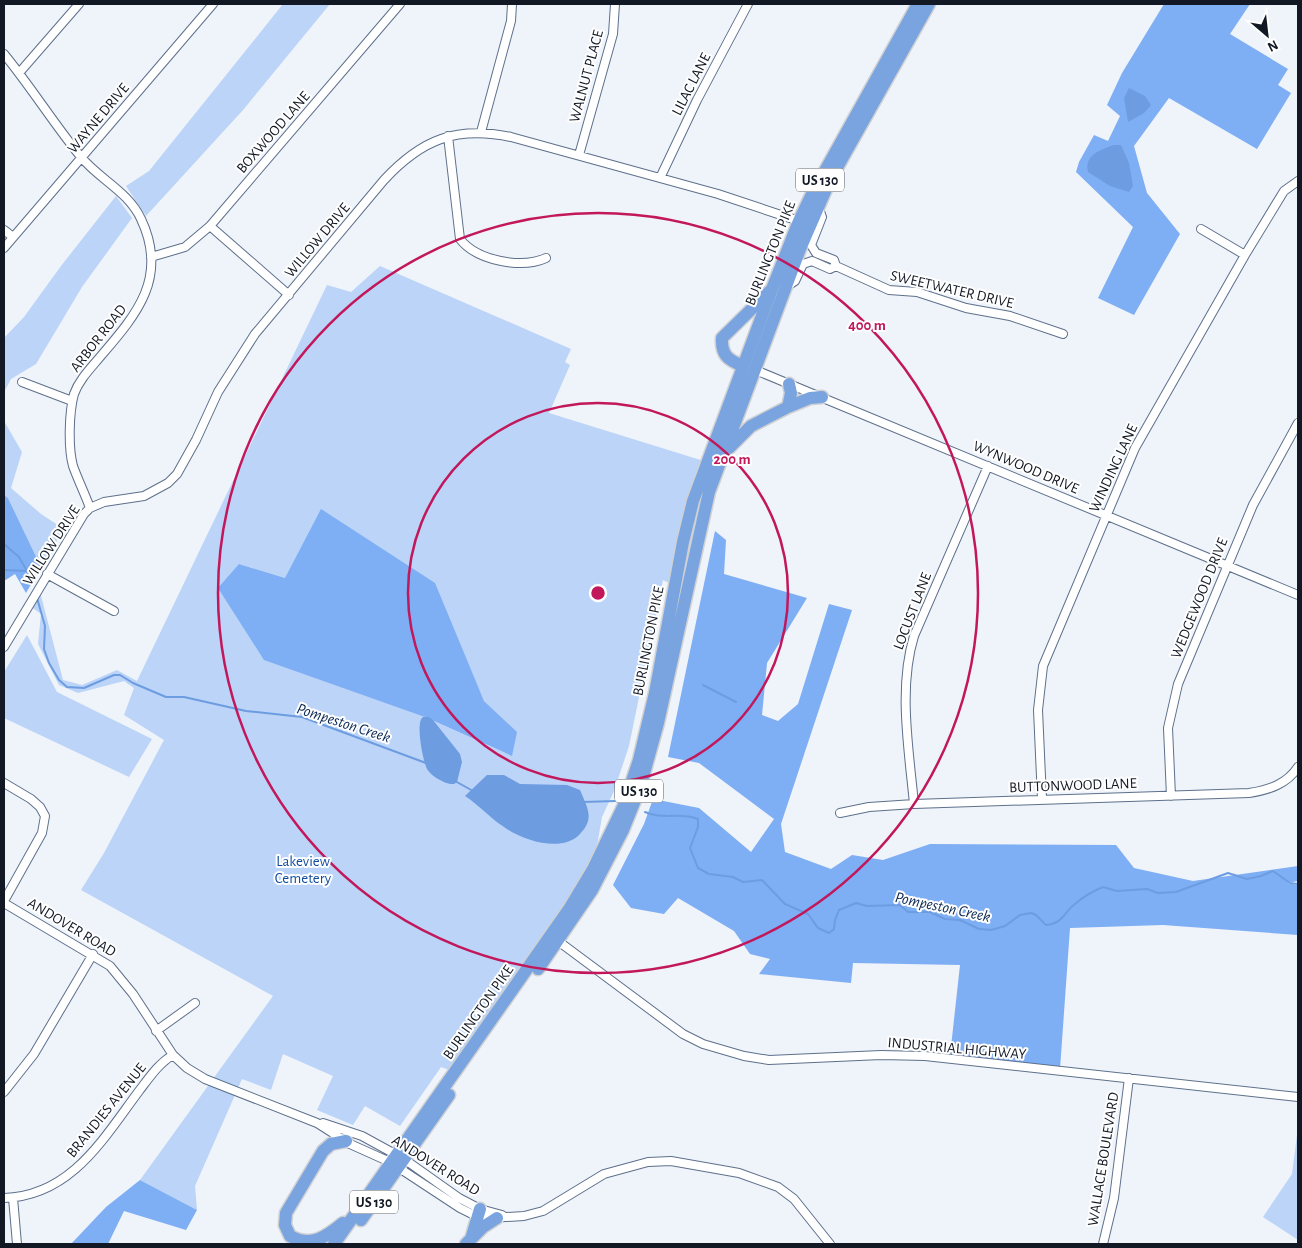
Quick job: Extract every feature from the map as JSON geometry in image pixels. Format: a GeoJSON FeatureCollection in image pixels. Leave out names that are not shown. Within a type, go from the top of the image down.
{"type":"FeatureCollection","features":[{"type":"Feature","properties":{"kind":"highway","name":"BURLINGTON PIKE"},"geometry":{"type":"LineString","coordinates":[[334,1244],[558,941],[592,890],[623,830],[640,788],[658,723],[703,516],[724,454],[772,290],[799,221],[836,150],[918,4]]}},
{"type":"Feature","properties":{"kind":"highway","name":"BURLINGTON PIKE"},"geometry":{"type":"LineString","coordinates":[[344,1244],[397,1161],[569,909],[593,869],[624,805],[639,760],[655,693],[687,521],[704,468],[786,287],[818,206],[862,120],[929,4]]}},
{"type":"Feature","properties":{"kind":"highway"},"geometry":{"type":"LineString","coordinates":[[749,368],[726,357],[722,348],[722,338],[772,290]]}},
{"type":"Feature","properties":{"kind":"highway"},"geometry":{"type":"LineString","coordinates":[[788,407],[791,393],[789,384]]}},
{"type":"Feature","properties":{"kind":"highway"},"geometry":{"type":"LineString","coordinates":[[724,454],[751,426],[810,398],[822,397]]}},
{"type":"Feature","properties":{"kind":"highway"},"geometry":{"type":"LineString","coordinates":[[346,1141],[331,1144],[323,1151],[286,1213],[286,1225],[290,1236],[305,1244],[316,1242],[355,1214]]}},
{"type":"Feature","properties":{"kind":"highway"},"geometry":{"type":"LineString","coordinates":[[468,1242],[479,1213]]}},
{"type":"Feature","properties":{"kind":"highway"},"geometry":{"type":"LineString","coordinates":[[468,1242],[483,1227],[502,1217]]}},
{"type":"Feature","properties":{"kind":"street"},"geometry":{"type":"LineString","coordinates":[[20,73],[79,4]]}},
{"type":"Feature","properties":{"kind":"street","name":"WAYNE DRIVE"},"geometry":{"type":"LineString","coordinates":[[4,248],[213,4]]}},
{"type":"Feature","properties":{"kind":"street","name":"BOXWOOD LANE"},"geometry":{"type":"LineString","coordinates":[[151,257],[185,247],[210,226],[400,4]]}},
{"type":"Feature","properties":{"kind":"street"},"geometry":{"type":"LineString","coordinates":[[481,132],[511,21],[512,4]]}},
{"type":"Feature","properties":{"kind":"street","name":"WALNUT PLACE"},"geometry":{"type":"LineString","coordinates":[[579,155],[613,34],[615,4]]}},
{"type":"Feature","properties":{"kind":"street","name":"LILAC LANE"},"geometry":{"type":"LineString","coordinates":[[660,178],[697,100],[748,4]]}},
{"type":"Feature","properties":{"kind":"street","name":"ARBOR ROAD"},"geometry":{"type":"LineString","coordinates":[[4,54],[82,158],[125,197],[136,210],[147,235],[151,257],[149,280],[140,306],[131,321],[83,378],[72,401],[73,465],[90,508]]}},
{"type":"Feature","properties":{"kind":"street","name":"WILLOW DRIVE"},"geometry":{"type":"LineString","coordinates":[[4,647],[84,514],[90,508],[104,502],[144,496],[168,484],[177,474],[196,440],[218,392],[255,334],[400,164],[425,145],[448,136],[481,132],[511,137],[718,194],[799,221]]}},
{"type":"Feature","properties":{"kind":"street"},"geometry":{"type":"LineString","coordinates":[[448,136],[458,234],[464,244],[481,256],[534,264],[546,258]]}},
{"type":"Feature","properties":{"kind":"street","name":"WINDING LANE"},"geometry":{"type":"LineString","coordinates":[[1042,799],[1038,710],[1043,666],[1135,448],[1244,254],[1284,191],[1298,180]]}},
{"type":"Feature","properties":{"kind":"street","name":"SWEETWATER DRIVE"},"geometry":{"type":"LineString","coordinates":[[818,206],[822,217],[811,245],[816,253],[834,260],[836,266]]}},
{"type":"Feature","properties":{"kind":"street"},"geometry":{"type":"LineString","coordinates":[[210,226],[289,295]]}},
{"type":"Feature","properties":{"kind":"street"},"geometry":{"type":"LineString","coordinates":[[1201,229],[1244,254]]}},
{"type":"Feature","properties":{"kind":"street"},"geometry":{"type":"LineString","coordinates":[[4,230],[13,237]]}},
{"type":"Feature","properties":{"kind":"street","name":"SWEETWATER DRIVE"},"geometry":{"type":"LineString","coordinates":[[786,287],[795,281],[803,264],[812,261],[830,268],[836,266],[889,290],[916,292],[966,308],[1010,316],[1063,334]]}},
{"type":"Feature","properties":{"kind":"street","name":"WYNWOOD DRIVE"},"geometry":{"type":"LineString","coordinates":[[749,368],[1298,595]]}},
{"type":"Feature","properties":{"kind":"street"},"geometry":{"type":"LineString","coordinates":[[22,382],[72,401]]}},
{"type":"Feature","properties":{"kind":"street","name":"WEDGEWOOD DRIVE"},"geometry":{"type":"LineString","coordinates":[[1171,796],[1168,728],[1178,684],[1253,504],[1298,424]]}},
{"type":"Feature","properties":{"kind":"street","name":"LOCUST LANE"},"geometry":{"type":"LineString","coordinates":[[914,804],[904,682],[908,655],[914,636],[988,466]]}},
{"type":"Feature","properties":{"kind":"street"},"geometry":{"type":"LineString","coordinates":[[47,574],[114,611]]}},
{"type":"Feature","properties":{"kind":"street","name":"BUTTONWOOD LANE"},"geometry":{"type":"LineString","coordinates":[[840,813],[869,807],[914,804],[1171,796],[1265,791],[1278,785],[1294,773],[1298,767]]}},
{"type":"Feature","properties":{"kind":"street"},"geometry":{"type":"LineString","coordinates":[[4,783],[36,803],[45,816],[42,833],[4,902]]}},
{"type":"Feature","properties":{"kind":"street","name":"ANDOVER ROAD"},"geometry":{"type":"LineString","coordinates":[[4,902],[93,954],[119,974],[156,1031],[173,1054],[187,1068],[205,1079],[306,1118],[362,1136],[460,1208],[502,1217],[524,1216],[543,1211],[604,1174],[648,1162],[671,1161],[739,1173],[778,1187],[794,1199],[830,1244]]}},
{"type":"Feature","properties":{"kind":"street","name":"INDUSTRIAL HIGHWAY"},"geometry":{"type":"LineString","coordinates":[[558,941],[683,1034],[703,1044],[744,1056],[769,1060],[881,1055],[925,1056],[1298,1097]]}},
{"type":"Feature","properties":{"kind":"street"},"geometry":{"type":"LineString","coordinates":[[4,1092],[34,1054],[93,954]]}},
{"type":"Feature","properties":{"kind":"street"},"geometry":{"type":"LineString","coordinates":[[156,1031],[195,1003]]}},
{"type":"Feature","properties":{"kind":"street","name":"BRANDIES AVENUE"},"geometry":{"type":"LineString","coordinates":[[4,1198],[13,1198],[41,1191],[76,1171],[153,1072],[173,1054]]}},
{"type":"Feature","properties":{"kind":"street","name":"WALLACE BOULEVARD"},"geometry":{"type":"LineString","coordinates":[[1103,1244],[1114,1198],[1129,1078]]}},
{"type":"Feature","properties":{"kind":"street","name":"ANDOVER ROAD"},"geometry":{"type":"LineString","coordinates":[[306,1118],[346,1141],[397,1161]]}},
{"type":"Feature","properties":{"kind":"street"},"geometry":{"type":"LineString","coordinates":[[13,1198],[17,1244]]}},
{"type":"Feature","properties":{"kind":"green space"},"geometry":{"type":"Polygon","coordinates":[[[283,4],[330,4],[243,110],[146,216],[126,186],[149,171],[283,4]]]}},
{"type":"Feature","properties":{"kind":"green space"},"geometry":{"type":"Polygon","coordinates":[[[116,196],[132,218],[82,287],[36,364],[11,379],[4,392],[4,338],[24,317],[116,196]]]}},
{"type":"Feature","properties":{"kind":"green space","name":"Lakeview Cemetery"},"geometry":{"type":"Polygon","coordinates":[[[380,266],[571,349],[565,362],[570,365],[549,413],[707,462],[675,586],[663,580],[629,746],[614,791],[602,817],[593,869],[455,1072],[441,1067],[400,1126],[365,1106],[353,1125],[317,1110],[333,1076],[283,1054],[271,1090],[242,1079],[195,1186],[197,1210],[140,1180],[273,996],[81,890],[104,853],[164,740],[124,715],[134,688],[124,681],[78,693],[59,685],[38,644],[41,614],[30,606],[40,592],[63,680],[82,685],[117,670],[137,681],[327,285],[351,292],[380,266]],[[239,564],[425,717],[505,753],[511,727],[484,701],[473,676],[285,578],[239,564]]]}},
{"type":"Feature","properties":{"kind":"green space"},"geometry":{"type":"Polygon","coordinates":[[[4,421],[22,452],[11,488],[41,514],[64,529],[41,567],[8,498],[4,495],[4,421]]]}},
{"type":"Feature","properties":{"kind":"green space"},"geometry":{"type":"Polygon","coordinates":[[[27,635],[57,692],[152,739],[129,777],[4,718],[4,672],[27,635]]]}},
{"type":"Feature","properties":{"kind":"green space"},"geometry":{"type":"Polygon","coordinates":[[[1298,1127],[1298,1240],[1263,1217],[1292,1174],[1298,1127]]]}},
{"type":"Feature","properties":{"kind":"shaded area"},"geometry":{"type":"Polygon","coordinates":[[[1164,4],[1250,4],[1230,34],[1288,69],[1278,85],[1291,93],[1257,149],[1169,98],[1134,146],[1147,193],[1180,234],[1134,315],[1098,298],[1133,227],[1076,172],[1079,162],[1094,135],[1108,141],[1120,116],[1107,105],[1122,73],[1164,4]]]}},
{"type":"Feature","properties":{"kind":"shaded area"},"geometry":{"type":"Polygon","coordinates":[[[1129,88],[1145,96],[1151,105],[1144,113],[1128,122],[1124,98],[1129,88]]]}},
{"type":"Feature","properties":{"kind":"shaded area"},"geometry":{"type":"Polygon","coordinates":[[[1114,145],[1121,145],[1129,163],[1133,186],[1129,192],[1110,186],[1088,172],[1088,161],[1091,157],[1099,151],[1114,145]]]}},
{"type":"Feature","properties":{"kind":"shaded area"},"geometry":{"type":"Polygon","coordinates":[[[4,495],[8,498],[41,567],[26,593],[15,574],[4,581],[4,495]]]}},
{"type":"Feature","properties":{"kind":"shaded area"},"geometry":{"type":"Polygon","coordinates":[[[321,509],[435,583],[484,701],[517,732],[512,756],[425,717],[264,660],[218,588],[239,564],[285,578],[321,509]]]}},
{"type":"Feature","properties":{"kind":"shaded area"},"geometry":{"type":"Polygon","coordinates":[[[715,531],[726,540],[724,574],[807,598],[767,663],[762,715],[778,721],[798,704],[829,604],[852,610],[781,824],[785,852],[831,869],[852,855],[883,860],[930,844],[1116,845],[1134,868],[1193,881],[1298,866],[1298,881],[1287,883],[1298,885],[1298,935],[1163,925],[1070,928],[1060,1069],[950,1056],[960,965],[853,963],[851,983],[759,974],[770,959],[750,954],[734,931],[678,898],[664,914],[631,908],[613,885],[644,824],[653,799],[699,808],[751,852],[774,819],[699,763],[668,757],[715,531]]]}},
{"type":"Feature","properties":{"kind":"shaded area"},"geometry":{"type":"Polygon","coordinates":[[[423,717],[429,717],[433,720],[460,754],[462,762],[457,782],[454,784],[439,779],[427,769],[420,734],[423,717]]]}},
{"type":"Feature","properties":{"kind":"shaded area"},"geometry":{"type":"Polygon","coordinates":[[[487,775],[504,775],[520,784],[567,785],[580,790],[587,808],[587,824],[579,835],[562,843],[542,843],[512,832],[465,796],[487,775]]]}},
{"type":"Feature","properties":{"kind":"shaded area"},"geometry":{"type":"Polygon","coordinates":[[[140,1180],[197,1210],[186,1230],[124,1211],[108,1244],[71,1244],[106,1207],[140,1180]]]}},
{"type":"Feature","properties":{"kind":"waterway","name":"Pompeston Creek"},"geometry":{"type":"LineString","coordinates":[[4,544],[19,557],[27,571]]}},
{"type":"Feature","properties":{"kind":"waterway"},"geometry":{"type":"LineString","coordinates":[[4,570],[27,571]]}},
{"type":"Feature","properties":{"kind":"waterway","name":"Pompeston Creek"},"geometry":{"type":"LineString","coordinates":[[37,598],[45,626],[44,649],[49,663],[59,680],[67,687],[84,688],[114,675],[120,675],[133,683],[166,697],[184,697],[246,711],[302,717],[426,763]]}},
{"type":"Feature","properties":{"kind":"waterway"},"geometry":{"type":"LineString","coordinates":[[703,685],[736,702]]}},
{"type":"Feature","properties":{"kind":"waterway","name":"Pompeston Creek"},"geometry":{"type":"LineString","coordinates":[[455,781],[473,791]]}},
{"type":"Feature","properties":{"kind":"waterway","name":"Pompeston Creek"},"geometry":{"type":"LineString","coordinates":[[583,802],[615,801]]}},
{"type":"Feature","properties":{"kind":"waterway","name":"Pompeston Creek"},"geometry":{"type":"LineString","coordinates":[[645,812],[698,819],[698,827],[690,848],[698,868],[709,874],[733,877],[743,882],[762,880],[785,904],[808,914],[818,928],[829,933],[834,929],[839,910],[856,903],[867,906],[900,905],[908,912],[930,912],[945,919],[960,920],[979,929],[991,930],[1005,926],[1020,915],[1031,913],[1036,915],[1046,925],[1052,924],[1060,920],[1081,899],[1103,887],[1117,891],[1147,889],[1158,893],[1176,892],[1228,873],[1247,879],[1273,871],[1290,883],[1298,884]]}}]}
